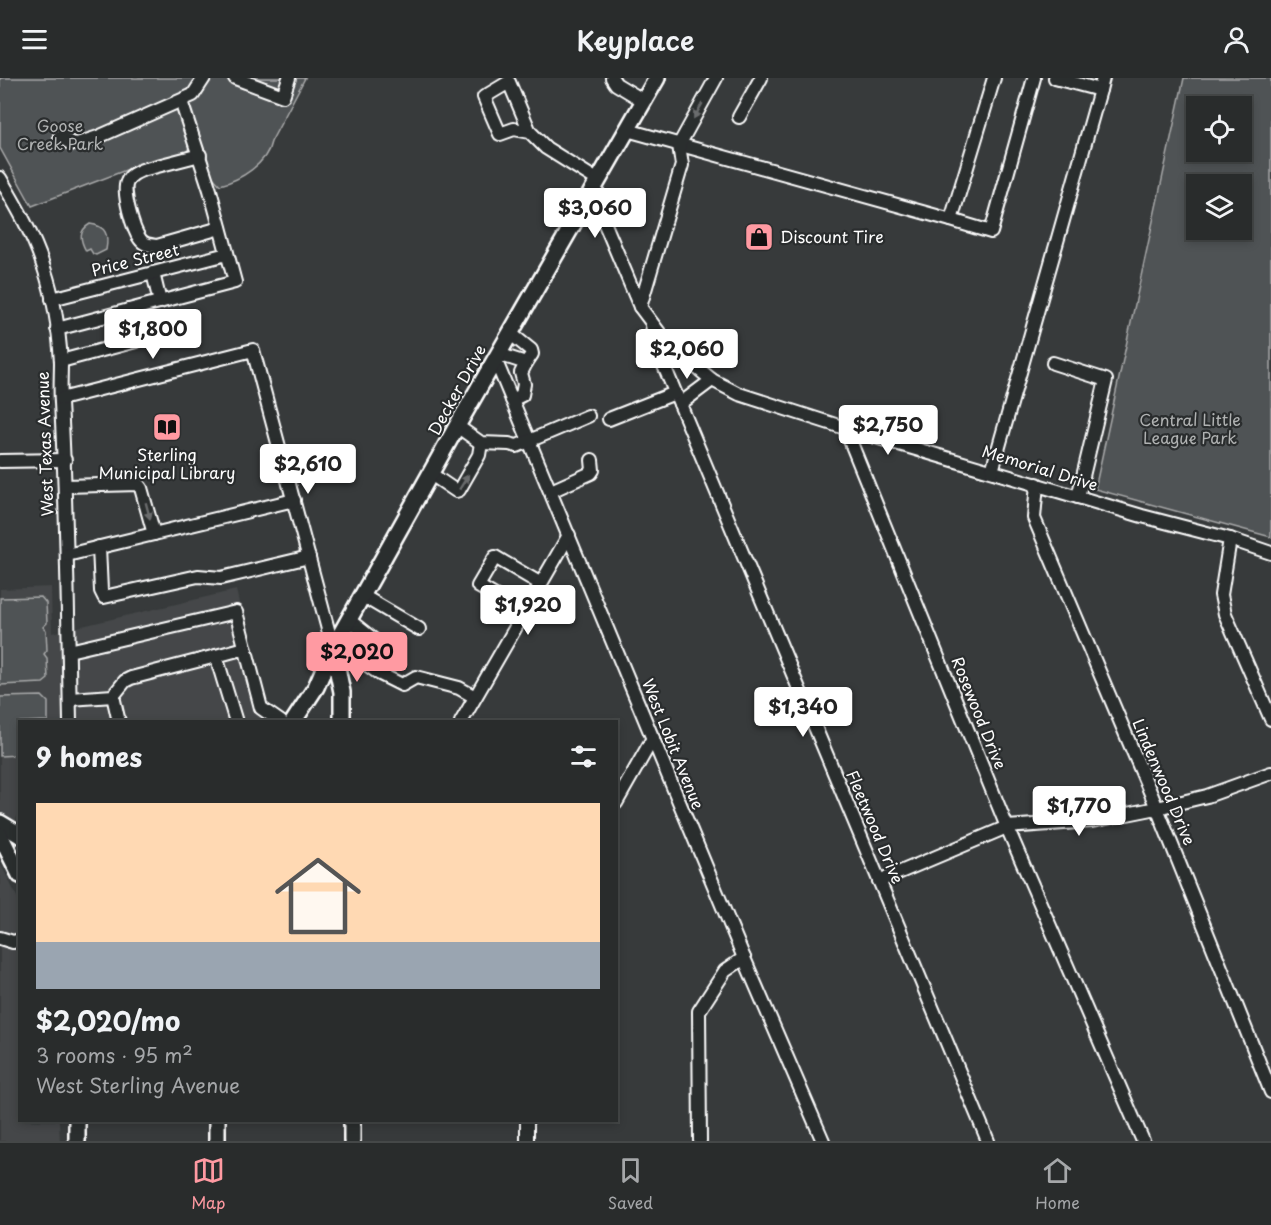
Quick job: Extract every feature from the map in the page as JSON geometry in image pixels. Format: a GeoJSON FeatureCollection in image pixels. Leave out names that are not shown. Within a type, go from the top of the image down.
{"type":"FeatureCollection","features":[{"type":"Feature","properties":{"kind":"main road","name":"Decker Drive"},"geometry":{"type":"LineString","coordinates":[[294,720],[316,687],[334,646],[457,426],[657,78]]}},
{"type":"Feature","properties":{"kind":"main road"},"geometry":{"type":"LineString","coordinates":[[334,646],[342,693],[342,720]]}},
{"type":"Feature","properties":{"kind":"main road"},"geometry":{"type":"LineString","coordinates":[[0,823],[18,834]]}},
{"type":"Feature","properties":{"kind":"main road"},"geometry":{"type":"LineString","coordinates":[[0,835],[18,871]]}},
{"type":"Feature","properties":{"kind":"main road"},"geometry":{"type":"LineString","coordinates":[[77,1122],[77,1141]]}},
{"type":"Feature","properties":{"kind":"main road"},"geometry":{"type":"LineString","coordinates":[[217,1122],[217,1141]]}},
{"type":"Feature","properties":{"kind":"main road"},"geometry":{"type":"LineString","coordinates":[[352,1122],[352,1141]]}},
{"type":"Feature","properties":{"kind":"street"},"geometry":{"type":"LineString","coordinates":[[60,136],[70,143],[83,143],[193,95],[204,78]]}},
{"type":"Feature","properties":{"kind":"street"},"geometry":{"type":"LineString","coordinates":[[236,78],[283,96],[289,78]]}},
{"type":"Feature","properties":{"kind":"street"},"geometry":{"type":"LineString","coordinates":[[612,78],[616,84],[644,101]]}},
{"type":"Feature","properties":{"kind":"street"},"geometry":{"type":"LineString","coordinates":[[640,307],[682,165],[679,145],[716,78]]}},
{"type":"Feature","properties":{"kind":"street"},"geometry":{"type":"LineString","coordinates":[[739,117],[761,78]]}},
{"type":"Feature","properties":{"kind":"street"},"geometry":{"type":"LineString","coordinates":[[951,220],[994,78]]}},
{"type":"Feature","properties":{"kind":"street"},"geometry":{"type":"LineString","coordinates":[[627,130],[990,232],[1034,78]]}},
{"type":"Feature","properties":{"kind":"street"},"geometry":{"type":"LineString","coordinates":[[992,471],[1102,84],[1055,78]]}},
{"type":"Feature","properties":{"kind":"street"},"geometry":{"type":"LineString","coordinates":[[530,132],[514,129],[500,134],[484,97],[509,82],[530,132],[546,148],[594,186]]}},
{"type":"Feature","properties":{"kind":"street"},"geometry":{"type":"LineString","coordinates":[[57,329],[235,282],[200,155],[181,101]]}},
{"type":"Feature","properties":{"kind":"street"},"geometry":{"type":"LineString","coordinates":[[200,155],[134,174],[125,187],[130,212],[140,239],[147,245],[157,246],[220,228]]}},
{"type":"Feature","properties":{"kind":"street","name":"West Texas Avenue"},"geometry":{"type":"LineString","coordinates":[[0,178],[31,234],[44,267],[57,329],[61,361],[65,460],[70,720]]}},
{"type":"Feature","properties":{"kind":"street","name":"Memorial Drive"},"geometry":{"type":"LineString","coordinates":[[594,186],[640,307],[652,326],[675,351],[712,380],[739,394],[845,428],[1142,516],[1230,539],[1271,553]]}},
{"type":"Feature","properties":{"kind":"street","name":"Price Street"},"geometry":{"type":"LineString","coordinates":[[52,299],[227,254]]}},
{"type":"Feature","properties":{"kind":"street"},"geometry":{"type":"LineString","coordinates":[[153,273],[159,302]]}},
{"type":"Feature","properties":{"kind":"street"},"geometry":{"type":"LineString","coordinates":[[61,361],[136,340],[128,310]]}},
{"type":"Feature","properties":{"kind":"street","name":"Fleetwood Drive"},"geometry":{"type":"LineString","coordinates":[[652,326],[657,350],[988,1141]]}},
{"type":"Feature","properties":{"kind":"street"},"geometry":{"type":"LineString","coordinates":[[510,333],[531,350],[532,354],[521,374],[524,384],[522,395],[512,400]]}},
{"type":"Feature","properties":{"kind":"street"},"geometry":{"type":"LineString","coordinates":[[61,399],[253,350],[334,646],[402,686],[416,677],[459,688],[475,697]]}},
{"type":"Feature","properties":{"kind":"street"},"geometry":{"type":"LineString","coordinates":[[496,357],[526,363]]}},
{"type":"Feature","properties":{"kind":"street","name":"West Lobit Avenue"},"geometry":{"type":"LineString","coordinates":[[496,357],[744,958],[823,1141]]}},
{"type":"Feature","properties":{"kind":"street"},"geometry":{"type":"LineString","coordinates":[[1053,363],[1106,380],[1078,497]]}},
{"type":"Feature","properties":{"kind":"street"},"geometry":{"type":"LineString","coordinates":[[609,420],[678,399],[712,380]]}},
{"type":"Feature","properties":{"kind":"street"},"geometry":{"type":"LineString","coordinates":[[457,426],[481,443],[517,446],[588,416]]}},
{"type":"Feature","properties":{"kind":"street","name":"Rosewood Drive"},"geometry":{"type":"LineString","coordinates":[[845,428],[1007,827],[1143,1141]]}},
{"type":"Feature","properties":{"kind":"street"},"geometry":{"type":"LineString","coordinates":[[431,474],[456,491],[459,490],[479,455],[481,443]]}},
{"type":"Feature","properties":{"kind":"street"},"geometry":{"type":"LineString","coordinates":[[0,461],[65,460]]}},
{"type":"Feature","properties":{"kind":"street"},"geometry":{"type":"LineString","coordinates":[[551,491],[591,473],[594,470],[592,460]]}},
{"type":"Feature","properties":{"kind":"street"},"geometry":{"type":"LineString","coordinates":[[65,486],[138,484],[154,534]]}},
{"type":"Feature","properties":{"kind":"street","name":"Lindenwood Drive"},"geometry":{"type":"LineString","coordinates":[[1037,484],[1034,518],[1157,808],[1271,1092]]}},
{"type":"Feature","properties":{"kind":"street"},"geometry":{"type":"LineString","coordinates":[[67,555],[294,500]]}},
{"type":"Feature","properties":{"kind":"street"},"geometry":{"type":"LineString","coordinates":[[462,720],[569,535]]}},
{"type":"Feature","properties":{"kind":"street"},"geometry":{"type":"LineString","coordinates":[[1230,539],[1221,594],[1225,614],[1271,719]]}},
{"type":"Feature","properties":{"kind":"street"},"geometry":{"type":"LineString","coordinates":[[99,547],[101,591],[104,597],[198,576],[221,578],[309,557]]}},
{"type":"Feature","properties":{"kind":"street"},"geometry":{"type":"LineString","coordinates":[[524,613],[478,586],[489,567],[495,557],[541,584]]}},
{"type":"Feature","properties":{"kind":"street"},"geometry":{"type":"LineString","coordinates":[[363,596],[418,629]]}},
{"type":"Feature","properties":{"kind":"street"},"geometry":{"type":"LineString","coordinates":[[69,651],[236,612],[261,708],[277,720]]}},
{"type":"Feature","properties":{"kind":"street"},"geometry":{"type":"LineString","coordinates":[[349,620],[374,640],[363,663]]}},
{"type":"Feature","properties":{"kind":"street"},"geometry":{"type":"LineString","coordinates":[[70,699],[112,696],[125,681],[131,678],[245,648]]}},
{"type":"Feature","properties":{"kind":"street"},"geometry":{"type":"LineString","coordinates":[[216,656],[235,720]]}},
{"type":"Feature","properties":{"kind":"street"},"geometry":{"type":"LineString","coordinates":[[112,696],[118,720]]}},
{"type":"Feature","properties":{"kind":"street"},"geometry":{"type":"LineString","coordinates":[[618,799],[653,738]]}},
{"type":"Feature","properties":{"kind":"street"},"geometry":{"type":"LineString","coordinates":[[879,881],[1007,827],[1092,821],[1157,808],[1207,796],[1271,773]]}},
{"type":"Feature","properties":{"kind":"street"},"geometry":{"type":"LineString","coordinates":[[0,938],[13,942],[18,941]]}},
{"type":"Feature","properties":{"kind":"street"},"geometry":{"type":"LineString","coordinates":[[700,1141],[699,1011],[725,971],[744,958]]}},
{"type":"Feature","properties":{"kind":"street"},"geometry":{"type":"LineString","coordinates":[[527,1122],[527,1141]]}},
{"type":"Feature","properties":{"kind":"shaded area"},"geometry":{"type":"Polygon","coordinates":[[[51,587],[52,633],[236,590],[266,714],[262,720],[18,720],[18,815],[0,855],[0,589],[51,587]]]}},
{"type":"Feature","properties":{"kind":"shaded area"},"geometry":{"type":"Polygon","coordinates":[[[0,862],[18,899],[18,1122],[59,1122],[60,1141],[0,1141],[0,862]]]}},
{"type":"Feature","properties":{"kind":"green space","name":"Goose Creek Park"},"geometry":{"type":"Polygon","coordinates":[[[0,78],[305,78],[264,157],[252,170],[236,179],[220,185],[188,149],[186,153],[139,165],[32,206],[0,148],[0,78]]]}},
{"type":"Feature","properties":{"kind":"green space","name":"Central Little League Park"},"geometry":{"type":"Polygon","coordinates":[[[1184,78],[1271,78],[1271,537],[1095,489],[1184,78]]]}},
{"type":"Feature","properties":{"kind":"green space"},"geometry":{"type":"Polygon","coordinates":[[[90,224],[103,229],[107,240],[106,250],[96,255],[90,249],[86,251],[81,239],[83,230],[90,224]]]}},
{"type":"Feature","properties":{"kind":"green space"},"geometry":{"type":"Polygon","coordinates":[[[41,597],[46,603],[47,623],[43,627],[46,630],[47,650],[44,654],[47,658],[48,679],[43,683],[0,685],[0,598],[41,597]]]}},
{"type":"Feature","properties":{"kind":"green space"},"geometry":{"type":"Polygon","coordinates":[[[42,696],[48,702],[48,720],[18,720],[18,755],[0,756],[0,697],[42,696]]]}},
{"type":"Feature","properties":{"kind":"place","name":"Discount Tire"},"geometry":{"type":"Point","coordinates":[759,237]}},
{"type":"Feature","properties":{"kind":"place","name":"Sterling Municipal Library"},"geometry":{"type":"Point","coordinates":[167,427]}}]}
